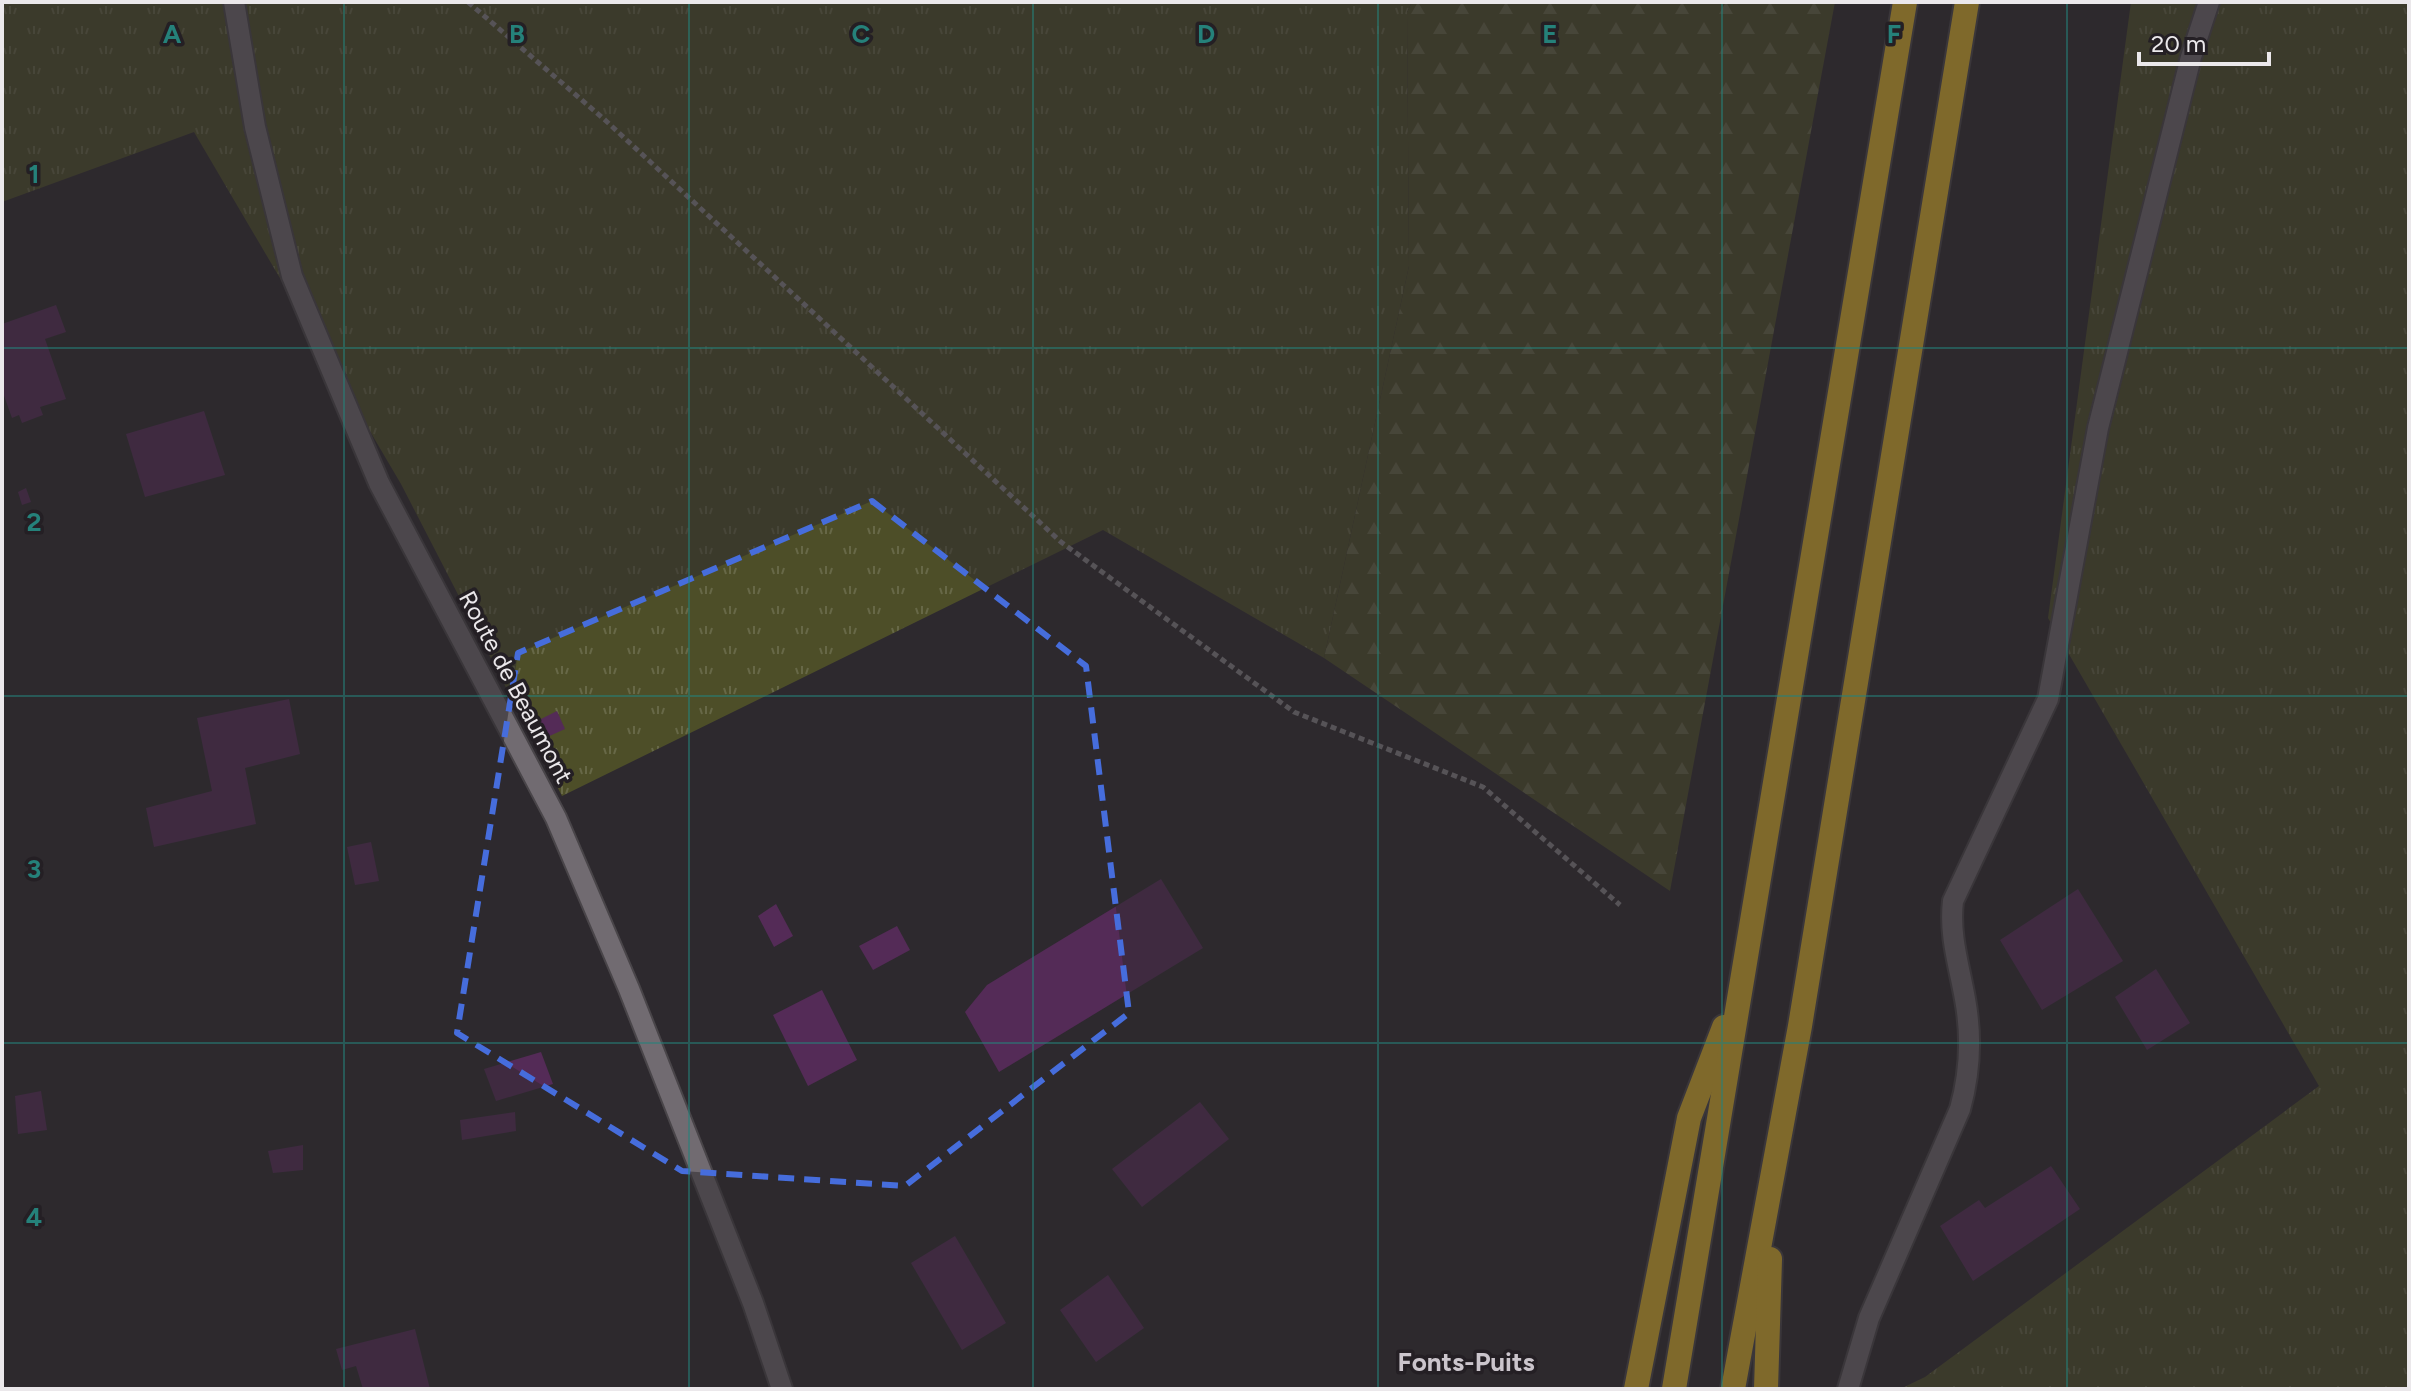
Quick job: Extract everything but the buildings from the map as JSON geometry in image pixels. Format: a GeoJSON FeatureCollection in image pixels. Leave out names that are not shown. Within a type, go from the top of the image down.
{"type":"FeatureCollection","features":[{"type":"Feature","properties":{"kind":"highway"},"geometry":{"type":"LineString","coordinates":[[1674,1389],[1905,2]]}},
{"type":"Feature","properties":{"kind":"highway"},"geometry":{"type":"LineString","coordinates":[[1733,1389],[1773,1181],[1967,2]]}},
{"type":"Feature","properties":{"kind":"highway"},"geometry":{"type":"LineString","coordinates":[[1636,1389],[1689,1118],[1743,977]]}},
{"type":"Feature","properties":{"kind":"highway"},"geometry":{"type":"LineString","coordinates":[[1766,1389],[1773,1181]]}},
{"type":"Feature","properties":{"kind":"street","name":"Route de Beaumont"},"geometry":{"type":"LineString","coordinates":[[234,2],[255,127],[292,276],[379,483],[556,818],[640,1017],[753,1303],[782,1389]]}},
{"type":"Feature","properties":{"kind":"street"},"geometry":{"type":"LineString","coordinates":[[1848,1389],[1869,1318],[1960,1109],[1969,1076],[1966,1001],[1951,920],[1953,901],[2048,699],[2098,428],[2191,57],[2209,2]]}},
{"type":"Feature","properties":{"kind":"path"},"geometry":{"type":"LineString","coordinates":[[468,2],[605,120],[1061,542],[1294,712],[1483,787],[1620,905]]}},
{"type":"Feature","properties":{"kind":"highlighted area"},"geometry":{"type":"Polygon","coordinates":[[[872,501],[1086,666],[1129,1013],[905,1186],[682,1171],[457,1033],[518,653],[872,501]]]}},
{"type":"Feature","properties":{"kind":"green space"},"geometry":{"type":"Polygon","coordinates":[[[2,2],[1412,2],[1407,12],[1409,266],[1324,658],[1103,530],[562,796],[401,484],[194,132],[2,202],[2,2]]]}},
{"type":"Feature","properties":{"kind":"green space"},"geometry":{"type":"Polygon","coordinates":[[[1412,2],[1835,2],[1670,891],[1324,658],[1409,266],[1407,12],[1412,2]]]}},
{"type":"Feature","properties":{"kind":"green space"},"geometry":{"type":"Polygon","coordinates":[[[2131,2],[2409,2],[2409,1389],[1900,1389],[1925,1377],[2319,1086],[2048,618],[2131,2]]]}},
{"type":"Feature","properties":{"kind":"district","name":"Fonts-Puits"},"geometry":{"type":"Point","coordinates":[1466,1362]}}]}
